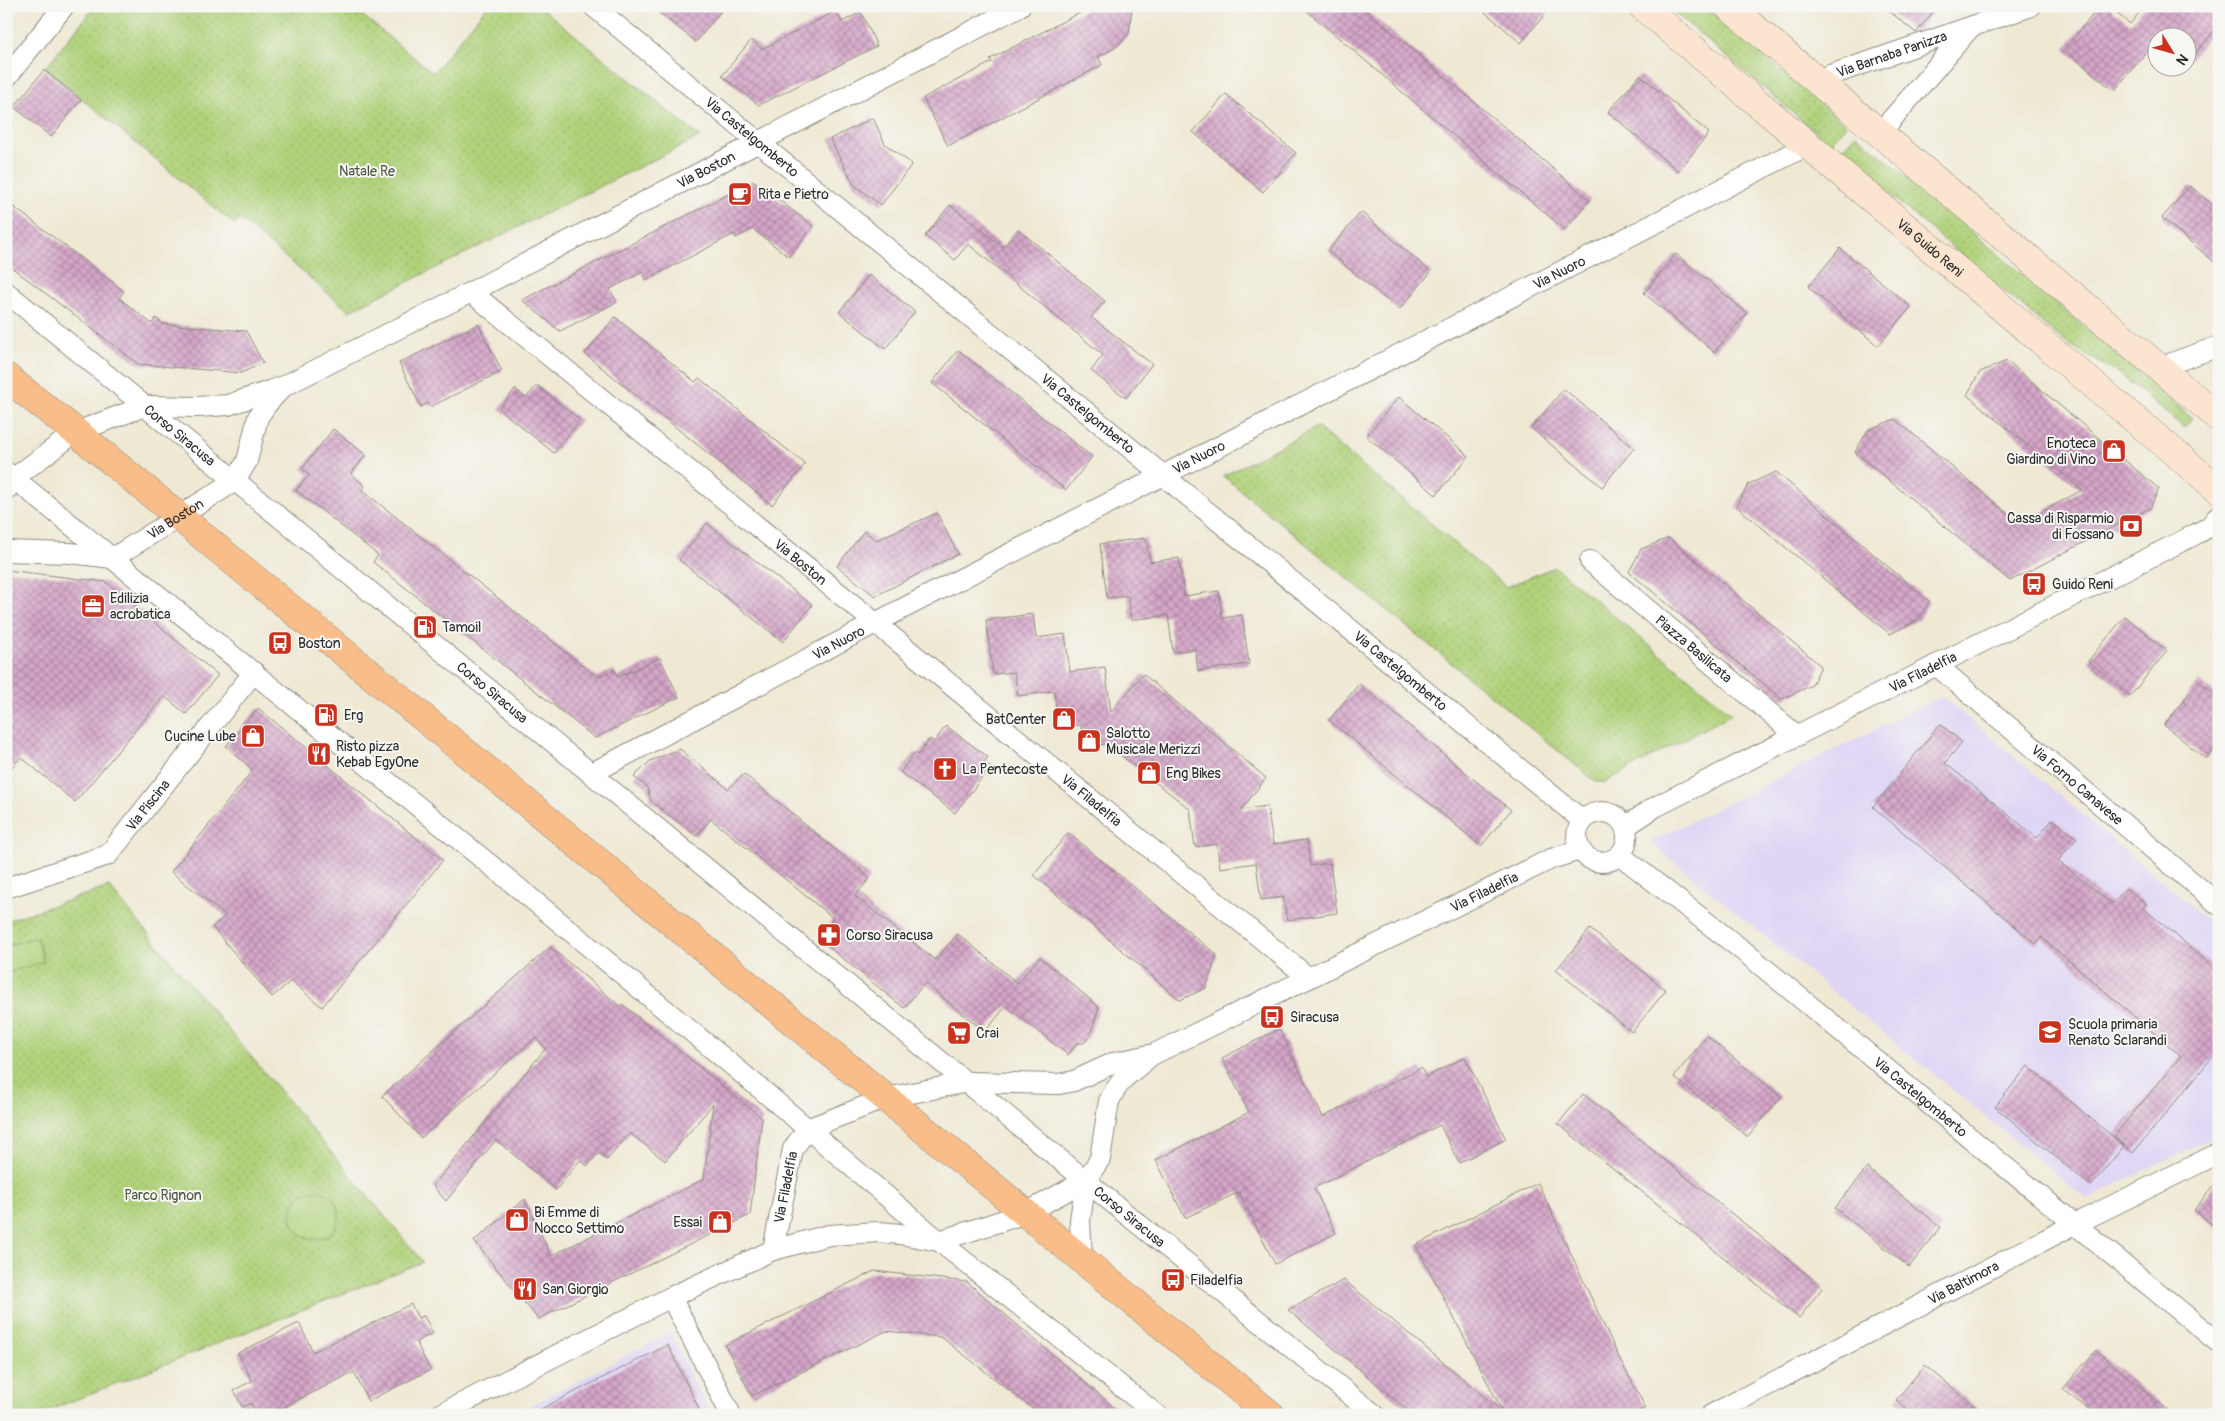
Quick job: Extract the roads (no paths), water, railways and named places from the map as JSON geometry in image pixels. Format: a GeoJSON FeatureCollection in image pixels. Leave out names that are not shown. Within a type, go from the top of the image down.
{"type":"FeatureCollection","features":[{"type":"Feature","properties":{"kind":"main road","name":"Via Guido Reni"},"geometry":{"type":"LineString","coordinates":[[1642,6],[2219,490]]}},
{"type":"Feature","properties":{"kind":"main road"},"geometry":{"type":"LineString","coordinates":[[1728,6],[2219,418]]}},
{"type":"Feature","properties":{"kind":"main road"},"geometry":{"type":"LineString","coordinates":[[6,377],[76,432],[1271,1415]]}},
{"type":"Feature","properties":{"kind":"street"},"geometry":{"type":"LineString","coordinates":[[6,78],[64,6]]}},
{"type":"Feature","properties":{"kind":"street","name":"Via Castelgomberto"},"geometry":{"type":"LineString","coordinates":[[593,6],[1583,821]]}},
{"type":"Feature","properties":{"kind":"street","name":"Via Boston"},"geometry":{"type":"LineString","coordinates":[[9,480],[76,432],[146,406],[197,407],[228,405],[284,386],[471,292],[1020,6]]}},
{"type":"Feature","properties":{"kind":"street","name":"Via Barnaba Panizza"},"geometry":{"type":"LineString","coordinates":[[1816,80],[1969,29],[2031,6]]}},
{"type":"Feature","properties":{"kind":"street","name":"Via Barnaba Panizza"},"geometry":{"type":"LineString","coordinates":[[1880,133],[1969,29]]}},
{"type":"Feature","properties":{"kind":"street","name":"Via Nuoro"},"geometry":{"type":"LineString","coordinates":[[592,773],[874,623],[1808,145]]}},
{"type":"Feature","properties":{"kind":"street","name":"Corso Siracusa"},"geometry":{"type":"LineString","coordinates":[[6,292],[1086,1180],[1375,1415]]}},
{"type":"Feature","properties":{"kind":"street","name":"Via Boston"},"geometry":{"type":"LineString","coordinates":[[471,292],[874,623]]}},
{"type":"Feature","properties":{"kind":"street"},"geometry":{"type":"LineString","coordinates":[[2158,368],[2219,346]]}},
{"type":"Feature","properties":{"kind":"street","name":"Via Boston"},"geometry":{"type":"LineString","coordinates":[[113,558],[180,518],[236,481],[247,461],[258,418],[267,404],[284,386]]}},
{"type":"Feature","properties":{"kind":"street"},"geometry":{"type":"LineString","coordinates":[[9,480],[113,558],[518,887],[938,1241],[1157,1415]]}},
{"type":"Feature","properties":{"kind":"street","name":"Via Filadelfia"},"geometry":{"type":"LineString","coordinates":[[1626,827],[1655,807],[2196,534],[2219,515]]}},
{"type":"Feature","properties":{"kind":"street"},"geometry":{"type":"LineString","coordinates":[[6,551],[70,553],[113,558]]}},
{"type":"Feature","properties":{"kind":"street","name":"Piazza Basilicata"},"geometry":{"type":"LineString","coordinates":[[1590,561],[1797,736]]}},
{"type":"Feature","properties":{"kind":"street","name":"Via Filadelfia"},"geometry":{"type":"LineString","coordinates":[[874,623],[1309,978]]}},
{"type":"Feature","properties":{"kind":"street","name":"Via Forno Canavese"},"geometry":{"type":"LineString","coordinates":[[1936,665],[2219,905]]}},
{"type":"Feature","properties":{"kind":"street","name":"Via Piscina"},"geometry":{"type":"LineString","coordinates":[[6,888],[108,855],[254,672]]}},
{"type":"Feature","properties":{"kind":"street"},"geometry":{"type":"LineString","coordinates":[[1609,812],[1618,817],[1626,827],[1626,844],[1620,855],[1612,860],[1601,862],[1589,859],[1580,850],[1577,833],[1583,821],[1592,814],[1609,812]]}},
{"type":"Feature","properties":{"kind":"street","name":"Via Filadelfia"},"geometry":{"type":"LineString","coordinates":[[439,1415],[672,1297],[773,1250],[829,1235],[893,1233],[938,1241],[1026,1213],[1086,1180],[1100,1159],[1109,1101],[1124,1078],[1154,1054],[1551,859],[1580,850]]}},
{"type":"Feature","properties":{"kind":"street","name":"Via Castelgomberto"},"geometry":{"type":"LineString","coordinates":[[1620,855],[1746,952],[2219,1343]]}},
{"type":"Feature","properties":{"kind":"street","name":"Via Filadelfia"},"geometry":{"type":"LineString","coordinates":[[773,1250],[793,1149],[807,1129],[886,1098],[968,1082],[1059,1084],[1074,1081],[1113,1063],[1154,1054]]}},
{"type":"Feature","properties":{"kind":"street","name":"Via Baltimora"},"geometry":{"type":"LineString","coordinates":[[1711,1415],[2075,1224],[2219,1153]]}},
{"type":"Feature","properties":{"kind":"street"},"geometry":{"type":"LineString","coordinates":[[1082,1259],[1080,1220],[1086,1180]]}},
{"type":"Feature","properties":{"kind":"street"},"geometry":{"type":"LineString","coordinates":[[672,1297],[731,1415]]}},
{"type":"Feature","properties":{"kind":"place","name":"Rita e Pietro"},"geometry":{"type":"Point","coordinates":[740,194]}},
{"type":"Feature","properties":{"kind":"place","name":"Enoteca Giardino di Vino"},"geometry":{"type":"Point","coordinates":[2114,451]}},
{"type":"Feature","properties":{"kind":"place","name":"Cassa di Risparmio di Fossano"},"geometry":{"type":"Point","coordinates":[2131,526]}},
{"type":"Feature","properties":{"kind":"place","name":"Guido Reni"},"geometry":{"type":"Point","coordinates":[2034,584]}},
{"type":"Feature","properties":{"kind":"place","name":"Edilizia acrobatica"},"geometry":{"type":"Point","coordinates":[93,606]}},
{"type":"Feature","properties":{"kind":"place","name":"Tamoil"},"geometry":{"type":"Point","coordinates":[425,627]}},
{"type":"Feature","properties":{"kind":"place","name":"Boston"},"geometry":{"type":"Point","coordinates":[280,643]}},
{"type":"Feature","properties":{"kind":"place","name":"Erg"},"geometry":{"type":"Point","coordinates":[326,715]}},
{"type":"Feature","properties":{"kind":"place","name":"BatCenter"},"geometry":{"type":"Point","coordinates":[1064,719]}},
{"type":"Feature","properties":{"kind":"place","name":"Cucine Lube"},"geometry":{"type":"Point","coordinates":[253,736]}},
{"type":"Feature","properties":{"kind":"place","name":"Salotto Musicale Merizzi"},"geometry":{"type":"Point","coordinates":[1089,741]}},
{"type":"Feature","properties":{"kind":"place","name":"Risto pizza Kebab EgyOne"},"geometry":{"type":"Point","coordinates":[319,754]}},
{"type":"Feature","properties":{"kind":"place","name":"La Pentecoste"},"geometry":{"type":"Point","coordinates":[945,769]}},
{"type":"Feature","properties":{"kind":"place","name":"Eng Bikes"},"geometry":{"type":"Point","coordinates":[1149,773]}},
{"type":"Feature","properties":{"kind":"place","name":"Corso Siracusa"},"geometry":{"type":"Point","coordinates":[829,935]}},
{"type":"Feature","properties":{"kind":"place","name":"Siracusa"},"geometry":{"type":"Point","coordinates":[1272,1017]}},
{"type":"Feature","properties":{"kind":"place","name":"Scuola primaria Renato Sclarandi"},"geometry":{"type":"Point","coordinates":[2050,1032]}},
{"type":"Feature","properties":{"kind":"place","name":"Crai"},"geometry":{"type":"Point","coordinates":[959,1033]}},
{"type":"Feature","properties":{"kind":"place","name":"Bi Emme di Nocco Settimo"},"geometry":{"type":"Point","coordinates":[517,1220]}},
{"type":"Feature","properties":{"kind":"place","name":"Essai"},"geometry":{"type":"Point","coordinates":[720,1222]}},
{"type":"Feature","properties":{"kind":"place","name":"Filadelfia"},"geometry":{"type":"Point","coordinates":[1173,1280]}},
{"type":"Feature","properties":{"kind":"place","name":"San Giorgio"},"geometry":{"type":"Point","coordinates":[525,1289]}},
{"type":"Feature","properties":{"kind":"park label","name":"Natale Re"},"geometry":{"type":"Point","coordinates":[367,171]}},
{"type":"Feature","properties":{"kind":"park label","name":"Parco Rignon"},"geometry":{"type":"Point","coordinates":[163,1195]}}]}
